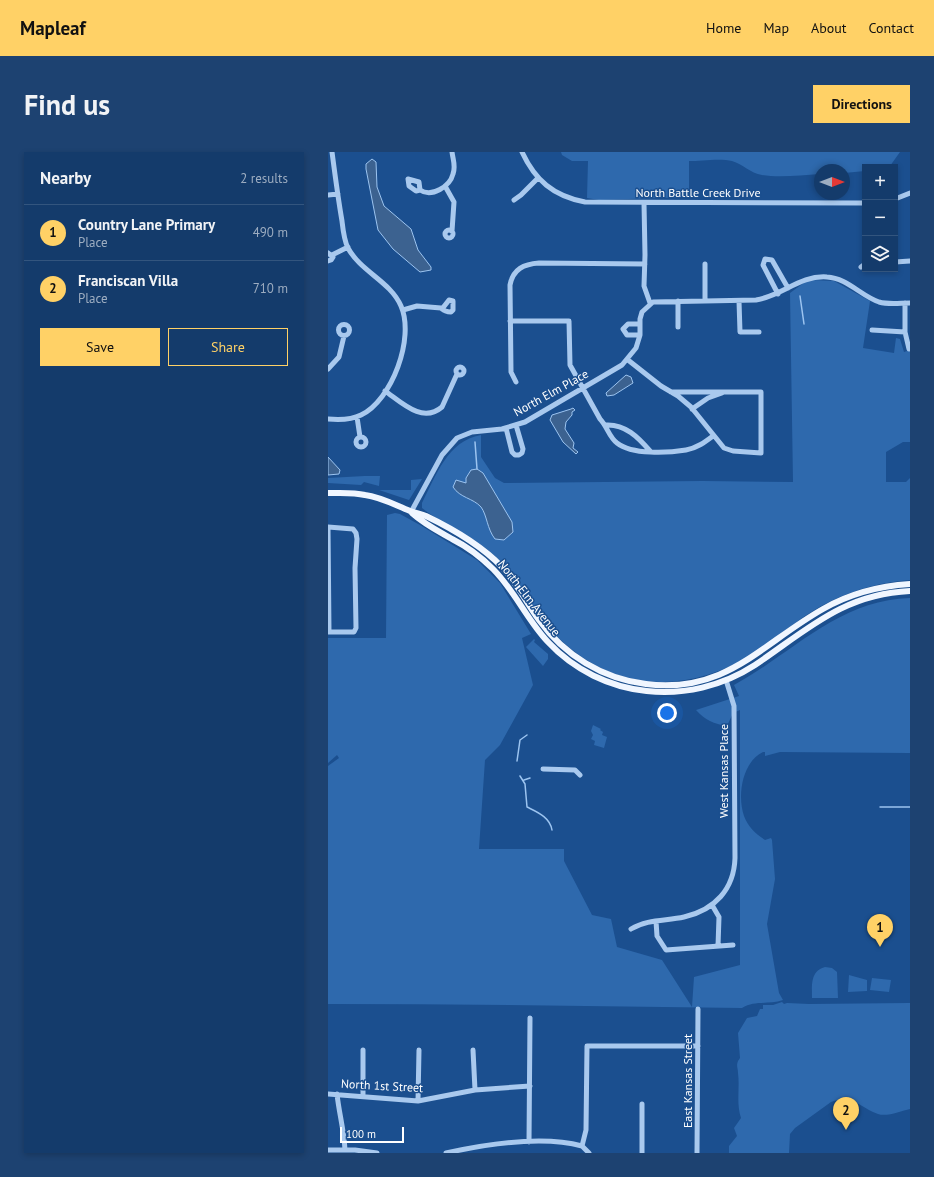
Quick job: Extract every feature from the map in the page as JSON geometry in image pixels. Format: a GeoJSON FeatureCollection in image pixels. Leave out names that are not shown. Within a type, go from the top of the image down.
{"type":"FeatureCollection","features":[{"type":"Feature","properties":{"kind":"main road"},"geometry":{"type":"LineString","coordinates":[[328,493],[365,494],[411,512]]}},
{"type":"Feature","properties":{"kind":"main road","name":"North Elm Avenue"},"geometry":{"type":"LineString","coordinates":[[411,512],[424,515],[461,535],[493,559],[511,578],[548,632],[565,649],[596,669],[633,682],[656,685],[681,684],[706,680],[723,674],[746,662],[814,614],[836,602],[874,589],[910,584]]}},
{"type":"Feature","properties":{"kind":"main road","name":"North Elm Avenue"},"geometry":{"type":"LineString","coordinates":[[411,512],[421,522],[464,546],[485,561],[511,590],[541,634],[560,654],[575,665],[598,678],[631,689],[654,692],[675,692],[702,688],[726,680],[752,666],[820,619],[843,606],[881,595],[910,591]]}},
{"type":"Feature","properties":{"kind":"main road"},"geometry":{"type":"LineString","coordinates":[[560,654],[565,649]]}},
{"type":"Feature","properties":{"kind":"main road"},"geometry":{"type":"LineString","coordinates":[[723,674],[726,680]]}},
{"type":"Feature","properties":{"kind":"main road"},"geometry":{"type":"LineString","coordinates":[[631,689],[633,682]]}},
{"type":"Feature","properties":{"kind":"street"},"geometry":{"type":"LineString","coordinates":[[328,420],[357,417],[370,410],[379,402],[397,367],[404,345],[406,325],[403,310],[392,291],[358,262],[348,247],[332,152]]}},
{"type":"Feature","properties":{"kind":"street"},"geometry":{"type":"LineString","coordinates":[[420,190],[425,193],[433,192],[445,186],[453,176],[455,167],[452,152]]}},
{"type":"Feature","properties":{"kind":"street"},"geometry":{"type":"LineString","coordinates":[[514,200],[538,178],[522,152]]}},
{"type":"Feature","properties":{"kind":"street","name":"North Battle Creek Drive"},"geometry":{"type":"LineString","coordinates":[[538,178],[561,195],[581,201],[644,204],[862,204]]}},
{"type":"Feature","properties":{"kind":"street"},"geometry":{"type":"LineString","coordinates":[[445,186],[454,202],[452,231]]}},
{"type":"Feature","properties":{"kind":"street"},"geometry":{"type":"LineString","coordinates":[[898,198],[910,193]]}},
{"type":"Feature","properties":{"kind":"street"},"geometry":{"type":"LineString","coordinates":[[328,195],[338,194]]}},
{"type":"Feature","properties":{"kind":"street"},"geometry":{"type":"LineString","coordinates":[[644,204],[644,286],[650,303],[656,301],[761,300],[778,294],[808,278],[830,277],[843,282],[881,302],[908,303],[905,332],[908,349]]}},
{"type":"Feature","properties":{"kind":"street"},"geometry":{"type":"LineString","coordinates":[[328,261],[332,260],[330,254],[348,247]]}},
{"type":"Feature","properties":{"kind":"street"},"geometry":{"type":"LineString","coordinates":[[778,294],[763,265],[766,259],[772,260],[788,288]]}},
{"type":"Feature","properties":{"kind":"street"},"geometry":{"type":"LineString","coordinates":[[898,262],[910,262]]}},
{"type":"Feature","properties":{"kind":"street"},"geometry":{"type":"LineString","coordinates":[[516,382],[511,372],[510,321],[511,282],[518,270],[526,265],[539,263],[645,264]]}},
{"type":"Feature","properties":{"kind":"street"},"geometry":{"type":"LineString","coordinates":[[705,301],[706,264]]}},
{"type":"Feature","properties":{"kind":"street"},"geometry":{"type":"LineString","coordinates":[[678,301],[678,326]]}},
{"type":"Feature","properties":{"kind":"street"},"geometry":{"type":"LineString","coordinates":[[739,301],[740,332],[759,332]]}},
{"type":"Feature","properties":{"kind":"street","name":"North Elm Place"},"geometry":{"type":"LineString","coordinates":[[411,512],[442,456],[453,442],[461,436],[472,432],[506,428],[516,425],[583,389],[628,360],[636,348],[640,335],[642,312],[650,303]]}},
{"type":"Feature","properties":{"kind":"street"},"geometry":{"type":"LineString","coordinates":[[403,310],[424,305],[442,309]]}},
{"type":"Feature","properties":{"kind":"street"},"geometry":{"type":"LineString","coordinates":[[510,321],[569,321],[570,365],[600,419],[606,425],[613,438],[626,449],[638,452],[687,450],[698,447],[714,436]]}},
{"type":"Feature","properties":{"kind":"street"},"geometry":{"type":"LineString","coordinates":[[640,324],[628,324],[623,329],[627,334],[640,335]]}},
{"type":"Feature","properties":{"kind":"street"},"geometry":{"type":"LineString","coordinates":[[872,330],[905,332]]}},
{"type":"Feature","properties":{"kind":"street"},"geometry":{"type":"LineString","coordinates":[[328,370],[339,357],[344,336]]}},
{"type":"Feature","properties":{"kind":"street"},"geometry":{"type":"LineString","coordinates":[[628,360],[661,386],[671,392],[678,396],[692,409],[720,445],[729,450],[761,453],[761,392],[671,392]]}},
{"type":"Feature","properties":{"kind":"street"},"geometry":{"type":"LineString","coordinates":[[385,391],[413,410],[426,414],[442,407],[457,374]]}},
{"type":"Feature","properties":{"kind":"street"},"geometry":{"type":"LineString","coordinates":[[692,409],[708,398],[726,392]]}},
{"type":"Feature","properties":{"kind":"street"},"geometry":{"type":"LineString","coordinates":[[357,417],[360,437]]}},
{"type":"Feature","properties":{"kind":"street"},"geometry":{"type":"LineString","coordinates":[[506,428],[512,452],[514,455],[519,455],[522,453],[523,449],[516,425]]}},
{"type":"Feature","properties":{"kind":"street"},"geometry":{"type":"LineString","coordinates":[[606,425],[623,427],[638,437],[650,451]]}},
{"type":"Feature","properties":{"kind":"street"},"geometry":{"type":"LineString","coordinates":[[328,527],[349,528],[356,533],[356,628],[354,632],[328,632],[328,527]]}},
{"type":"Feature","properties":{"kind":"street","name":"West Kansas Place"},"geometry":{"type":"LineString","coordinates":[[712,905],[726,889],[733,876],[734,863],[734,706],[726,680]]}},
{"type":"Feature","properties":{"kind":"street"},"geometry":{"type":"LineString","coordinates":[[543,769],[575,770],[580,776]]}},
{"type":"Feature","properties":{"kind":"street"},"geometry":{"type":"LineString","coordinates":[[630,929],[640,923],[684,917],[706,909],[712,905],[719,917],[718,946]]}},
{"type":"Feature","properties":{"kind":"street"},"geometry":{"type":"LineString","coordinates":[[656,921],[657,936],[666,950],[733,945]]}},
{"type":"Feature","properties":{"kind":"street","name":"East Kansas Street"},"geometry":{"type":"LineString","coordinates":[[698,1009],[698,1153]]}},
{"type":"Feature","properties":{"kind":"street"},"geometry":{"type":"LineString","coordinates":[[529,1142],[530,1018]]}},
{"type":"Feature","properties":{"kind":"street"},"geometry":{"type":"LineString","coordinates":[[582,1146],[586,1130],[586,1046],[698,1046]]}},
{"type":"Feature","properties":{"kind":"street"},"geometry":{"type":"LineString","coordinates":[[363,1050],[363,1095]]}},
{"type":"Feature","properties":{"kind":"street"},"geometry":{"type":"LineString","coordinates":[[418,1101],[419,1050]]}},
{"type":"Feature","properties":{"kind":"street"},"geometry":{"type":"LineString","coordinates":[[473,1050],[475,1090]]}},
{"type":"Feature","properties":{"kind":"street","name":"North 1st Street"},"geometry":{"type":"LineString","coordinates":[[328,1094],[363,1095],[418,1101],[475,1090],[530,1086]]}},
{"type":"Feature","properties":{"kind":"street"},"geometry":{"type":"LineString","coordinates":[[337,1094],[338,1112],[344,1131],[345,1150]]}},
{"type":"Feature","properties":{"kind":"street"},"geometry":{"type":"LineString","coordinates":[[642,1104],[642,1153]]}},
{"type":"Feature","properties":{"kind":"street"},"geometry":{"type":"LineString","coordinates":[[446,1153],[484,1145],[529,1142],[568,1142],[582,1146],[589,1153]]}},
{"type":"Feature","properties":{"kind":"street"},"geometry":{"type":"LineString","coordinates":[[328,1150],[377,1153]]}},
{"type":"Feature","properties":{"kind":"shaded area"},"geometry":{"type":"Polygon","coordinates":[[[561,152],[900,152],[891,164],[862,164],[862,171],[850,172],[850,164],[814,164],[814,174],[791,176],[769,176],[758,174],[736,162],[727,160],[689,161],[689,197],[599,200],[587,198],[588,161],[572,161],[562,155],[561,152]]]}},
{"type":"Feature","properties":{"kind":"shaded area"},"geometry":{"type":"Polygon","coordinates":[[[372,159],[376,162],[377,187],[384,206],[411,229],[418,250],[431,267],[431,270],[420,272],[393,249],[378,230],[366,169],[366,164],[372,159]]]}},
{"type":"Feature","properties":{"kind":"shaded area"},"geometry":{"type":"Polygon","coordinates":[[[812,280],[834,281],[870,301],[863,348],[894,353],[896,338],[900,339],[904,352],[910,350],[910,442],[903,442],[886,452],[886,482],[906,482],[910,478],[910,580],[890,582],[870,587],[831,601],[801,619],[754,653],[728,667],[702,676],[676,681],[649,681],[623,677],[598,667],[574,652],[545,623],[514,577],[499,560],[471,538],[431,515],[422,508],[422,503],[438,471],[451,452],[459,444],[481,435],[481,457],[495,478],[504,483],[702,481],[793,482],[790,293],[805,282],[812,280]]]}},
{"type":"Feature","properties":{"kind":"shaded area"},"geometry":{"type":"Polygon","coordinates":[[[626,375],[631,377],[633,383],[614,395],[607,396],[606,393],[626,375]]]}},
{"type":"Feature","properties":{"kind":"shaded area"},"geometry":{"type":"Polygon","coordinates":[[[573,408],[575,410],[566,422],[565,429],[574,443],[573,448],[578,452],[576,454],[563,442],[550,420],[552,415],[573,408]]]}},
{"type":"Feature","properties":{"kind":"shaded area"},"geometry":{"type":"Polygon","coordinates":[[[328,457],[340,470],[339,474],[328,475],[328,457]]]}},
{"type":"Feature","properties":{"kind":"shaded area"},"geometry":{"type":"Polygon","coordinates":[[[477,469],[483,473],[512,522],[513,532],[504,540],[495,539],[492,535],[481,507],[459,494],[453,487],[456,480],[466,483],[466,478],[471,470],[477,469]]]}},
{"type":"Feature","properties":{"kind":"shaded area"},"geometry":{"type":"Polygon","coordinates":[[[380,476],[379,486],[364,482],[361,485],[328,483],[328,478],[380,476]]]}},
{"type":"Feature","properties":{"kind":"shaded area"},"geometry":{"type":"Polygon","coordinates":[[[422,479],[409,500],[379,490],[411,490],[411,480],[422,479]]]}},
{"type":"Feature","properties":{"kind":"shaded area"},"geometry":{"type":"Polygon","coordinates":[[[395,513],[400,514],[420,525],[477,560],[500,583],[531,634],[522,638],[533,685],[500,745],[485,760],[479,849],[564,849],[564,861],[592,915],[611,919],[617,947],[662,960],[692,1007],[694,977],[740,965],[740,710],[733,713],[727,726],[710,721],[696,710],[739,696],[734,685],[756,672],[817,630],[838,618],[860,608],[884,601],[910,598],[910,753],[780,752],[765,756],[765,752],[763,752],[750,763],[743,780],[741,799],[744,816],[750,827],[758,835],[765,840],[771,838],[772,840],[775,879],[767,924],[779,993],[783,1000],[757,1003],[742,1008],[328,1004],[328,766],[339,758],[337,755],[328,763],[328,638],[386,638],[387,515],[395,513]]]}},
{"type":"Feature","properties":{"kind":"shaded area"},"geometry":{"type":"Polygon","coordinates":[[[534,639],[534,642],[548,654],[548,659],[543,666],[526,647],[534,639]]]}},
{"type":"Feature","properties":{"kind":"shaded area"},"geometry":{"type":"Polygon","coordinates":[[[593,725],[601,729],[600,730],[603,732],[602,735],[607,737],[604,748],[594,745],[595,741],[591,739],[593,735],[591,731],[593,725]]]}},
{"type":"Feature","properties":{"kind":"shaded area"},"geometry":{"type":"Polygon","coordinates":[[[825,967],[832,968],[837,972],[838,998],[812,998],[812,984],[814,975],[820,969],[825,967]]]}},
{"type":"Feature","properties":{"kind":"shaded area"},"geometry":{"type":"Polygon","coordinates":[[[849,975],[867,980],[867,991],[848,992],[849,975]]]}},
{"type":"Feature","properties":{"kind":"shaded area"},"geometry":{"type":"Polygon","coordinates":[[[872,978],[891,980],[889,992],[870,990],[872,978]]]}},
{"type":"Feature","properties":{"kind":"shaded area"},"geometry":{"type":"Polygon","coordinates":[[[782,1002],[784,1004],[910,1003],[910,1109],[882,1115],[851,1100],[839,1100],[831,1102],[795,1128],[790,1134],[789,1153],[729,1153],[729,1146],[737,1136],[734,1128],[741,1118],[737,1066],[740,1058],[738,1033],[747,1018],[757,1016],[760,1009],[763,1009],[763,1005],[773,1005],[782,1002]]]}},
{"type":"Feature","properties":{"kind":"waterway"},"geometry":{"type":"LineString","coordinates":[[800,296],[804,324]]}},
{"type":"Feature","properties":{"kind":"waterway"},"geometry":{"type":"LineString","coordinates":[[475,442],[477,469]]}},
{"type":"Feature","properties":{"kind":"waterway"},"geometry":{"type":"LineString","coordinates":[[517,761],[520,740],[527,735]]}},
{"type":"Feature","properties":{"kind":"waterway"},"geometry":{"type":"LineString","coordinates":[[520,776],[525,784],[527,807],[546,818],[551,825],[552,830]]}},
{"type":"Feature","properties":{"kind":"waterway"},"geometry":{"type":"LineString","coordinates":[[524,780],[530,778]]}},
{"type":"Feature","properties":{"kind":"waterway"},"geometry":{"type":"LineString","coordinates":[[880,807],[910,807]]}},
{"type":"Feature","properties":{"kind":"place","name":"Country Lane Primary"},"geometry":{"type":"Point","coordinates":[880,947]}},
{"type":"Feature","properties":{"kind":"place","name":"Franciscan Villa"},"geometry":{"type":"Point","coordinates":[846,1130]}}]}
